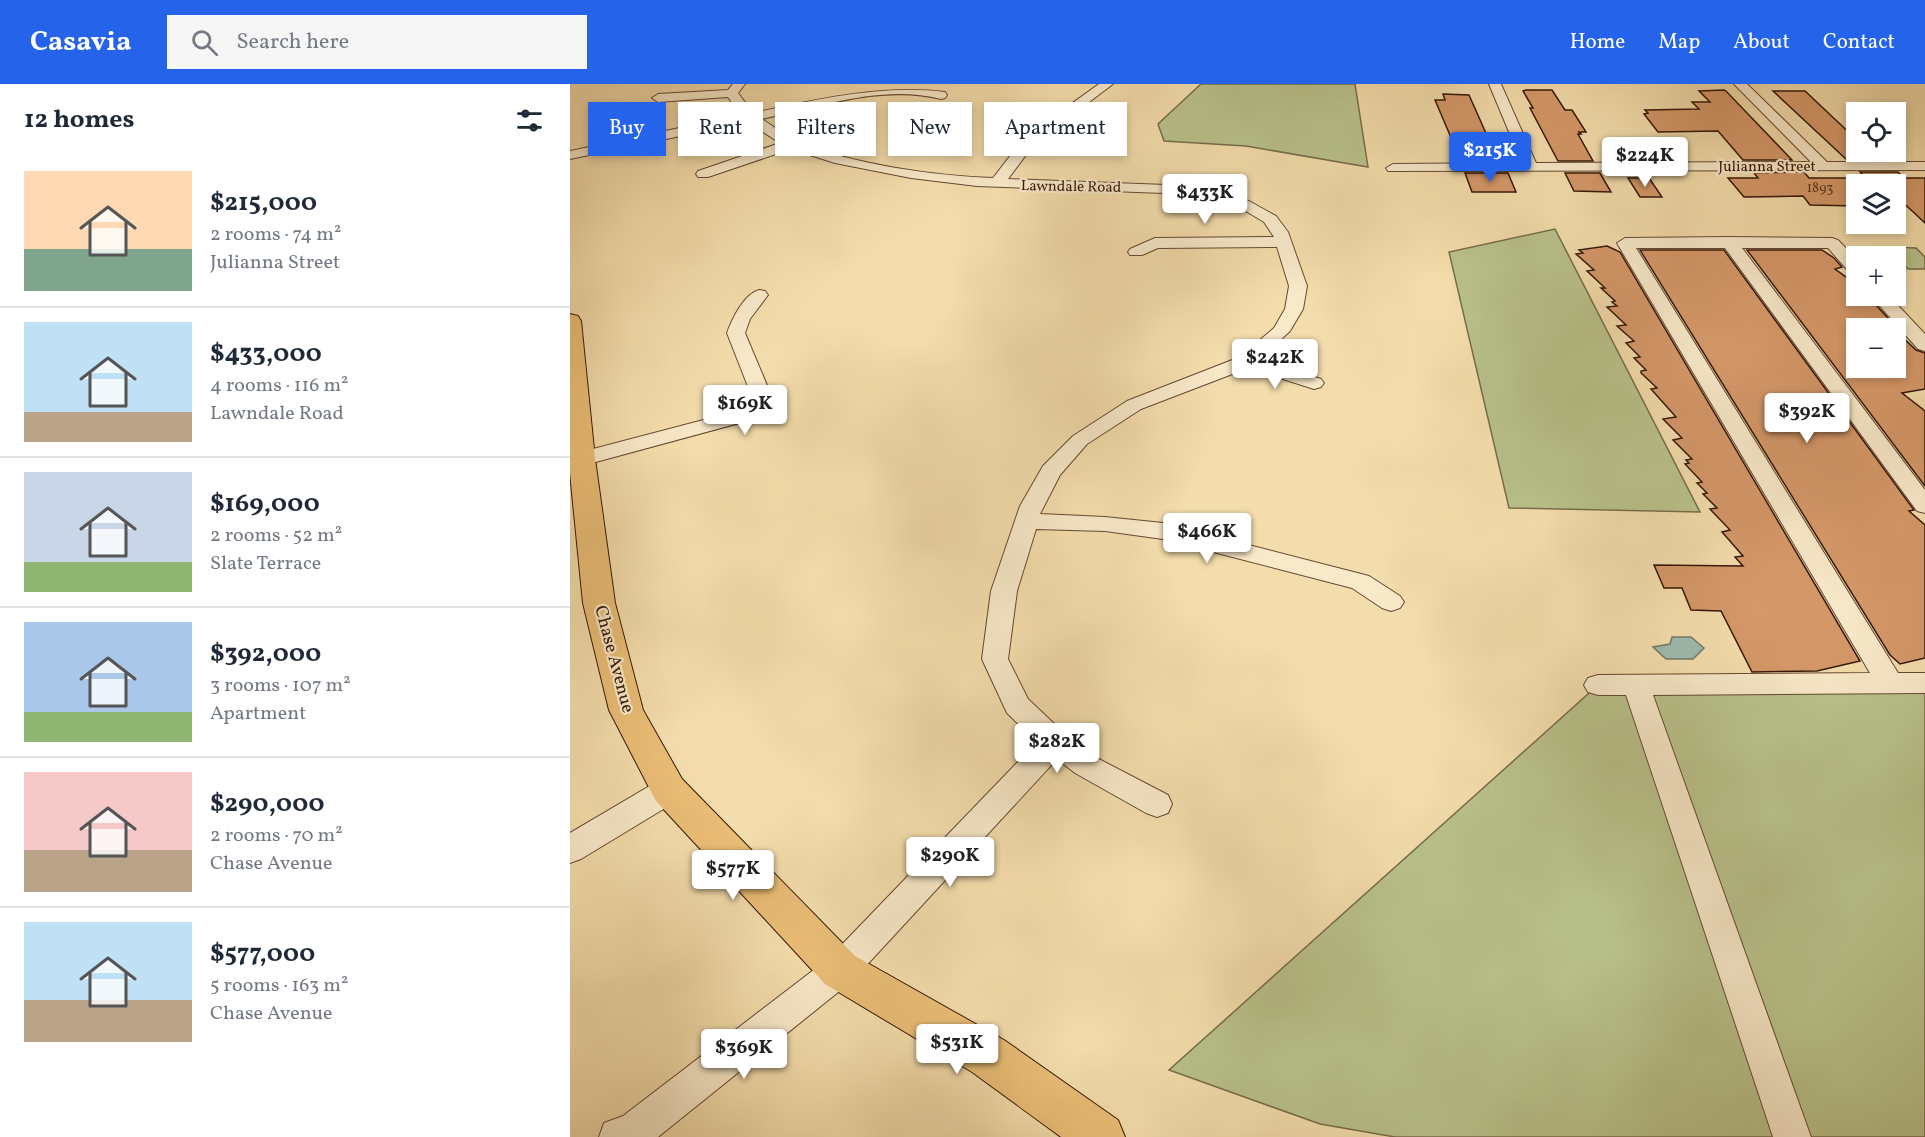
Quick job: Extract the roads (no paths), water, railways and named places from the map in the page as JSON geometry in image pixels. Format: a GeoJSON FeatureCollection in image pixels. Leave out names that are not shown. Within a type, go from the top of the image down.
{"type":"FeatureCollection","features":[{"type":"Feature","properties":{"kind":"main road","name":"Chase Avenue"},"geometry":{"type":"LineString","coordinates":[[570,321],[576,461],[599,603],[626,710],[669,790],[840,970],[988,1056],[1101,1137]]}},
{"type":"Feature","properties":{"kind":"street"},"geometry":{"type":"LineString","coordinates":[[997,183],[1029,141],[1107,84]]}},
{"type":"Feature","properties":{"kind":"street"},"geometry":{"type":"LineString","coordinates":[[1495,84],[1532,167]]}},
{"type":"Feature","properties":{"kind":"street"},"geometry":{"type":"LineString","coordinates":[[1740,84],[1823,166]]}},
{"type":"Feature","properties":{"kind":"street"},"geometry":{"type":"LineString","coordinates":[[658,98],[735,88]]}},
{"type":"Feature","properties":{"kind":"street","name":"Lawndale Road"},"geometry":{"type":"LineString","coordinates":[[735,88],[741,102]]}},
{"type":"Feature","properties":{"kind":"street"},"geometry":{"type":"LineString","coordinates":[[763,114],[876,92],[928,91],[940,95]]}},
{"type":"Feature","properties":{"kind":"street"},"geometry":{"type":"LineString","coordinates":[[570,154],[678,132]]}},
{"type":"Feature","properties":{"kind":"street"},"geometry":{"type":"LineString","coordinates":[[703,174],[775,149]]}},
{"type":"Feature","properties":{"kind":"street","name":"Lawndale Road"},"geometry":{"type":"LineString","coordinates":[[826,156],[885,170],[997,183],[1162,188],[1207,193],[1233,200],[1263,214],[1276,226],[1298,286],[1294,309],[1272,341],[1247,361],[1144,401],[1096,428],[1072,448],[1051,471],[1040,488],[1004,591],[995,659],[1017,706],[1054,742],[1085,765],[1157,804]]}},
{"type":"Feature","properties":{"kind":"street","name":"Julianna Street"},"geometry":{"type":"LineString","coordinates":[[1393,168],[1925,166]]}},
{"type":"Feature","properties":{"kind":"street"},"geometry":{"type":"LineString","coordinates":[[1136,252],[1155,243],[1283,242]]}},
{"type":"Feature","properties":{"kind":"street"},"geometry":{"type":"LineString","coordinates":[[1729,242],[1925,506]]}},
{"type":"Feature","properties":{"kind":"street"},"geometry":{"type":"LineString","coordinates":[[1846,258],[1832,243],[1625,243],[1890,683]]}},
{"type":"Feature","properties":{"kind":"street"},"geometry":{"type":"LineString","coordinates":[[576,461],[762,411],[764,402],[736,333],[741,319],[759,295]]}},
{"type":"Feature","properties":{"kind":"street"},"geometry":{"type":"LineString","coordinates":[[1889,306],[1925,345]]}},
{"type":"Feature","properties":{"kind":"street"},"geometry":{"type":"LineString","coordinates":[[1247,361],[1314,383]]}},
{"type":"Feature","properties":{"kind":"street"},"geometry":{"type":"LineString","coordinates":[[1028,521],[1105,524],[1163,531],[1360,582],[1391,602]]}},
{"type":"Feature","properties":{"kind":"street"},"geometry":{"type":"LineString","coordinates":[[1598,685],[1925,683]]}},
{"type":"Feature","properties":{"kind":"street"},"geometry":{"type":"LineString","coordinates":[[1636,685],[1792,1137]]}},
{"type":"Feature","properties":{"kind":"street"},"geometry":{"type":"LineString","coordinates":[[618,1137],[636,1130],[840,970],[1054,742]]}},
{"type":"Feature","properties":{"kind":"street"},"geometry":{"type":"LineString","coordinates":[[570,849],[669,790]]}},
{"type":"Feature","properties":{"kind":"water"},"geometry":{"type":"Polygon","coordinates":[[[1672,637],[1691,637],[1704,648],[1693,659],[1666,659],[1653,647],[1670,644],[1672,637]]]}}]}
